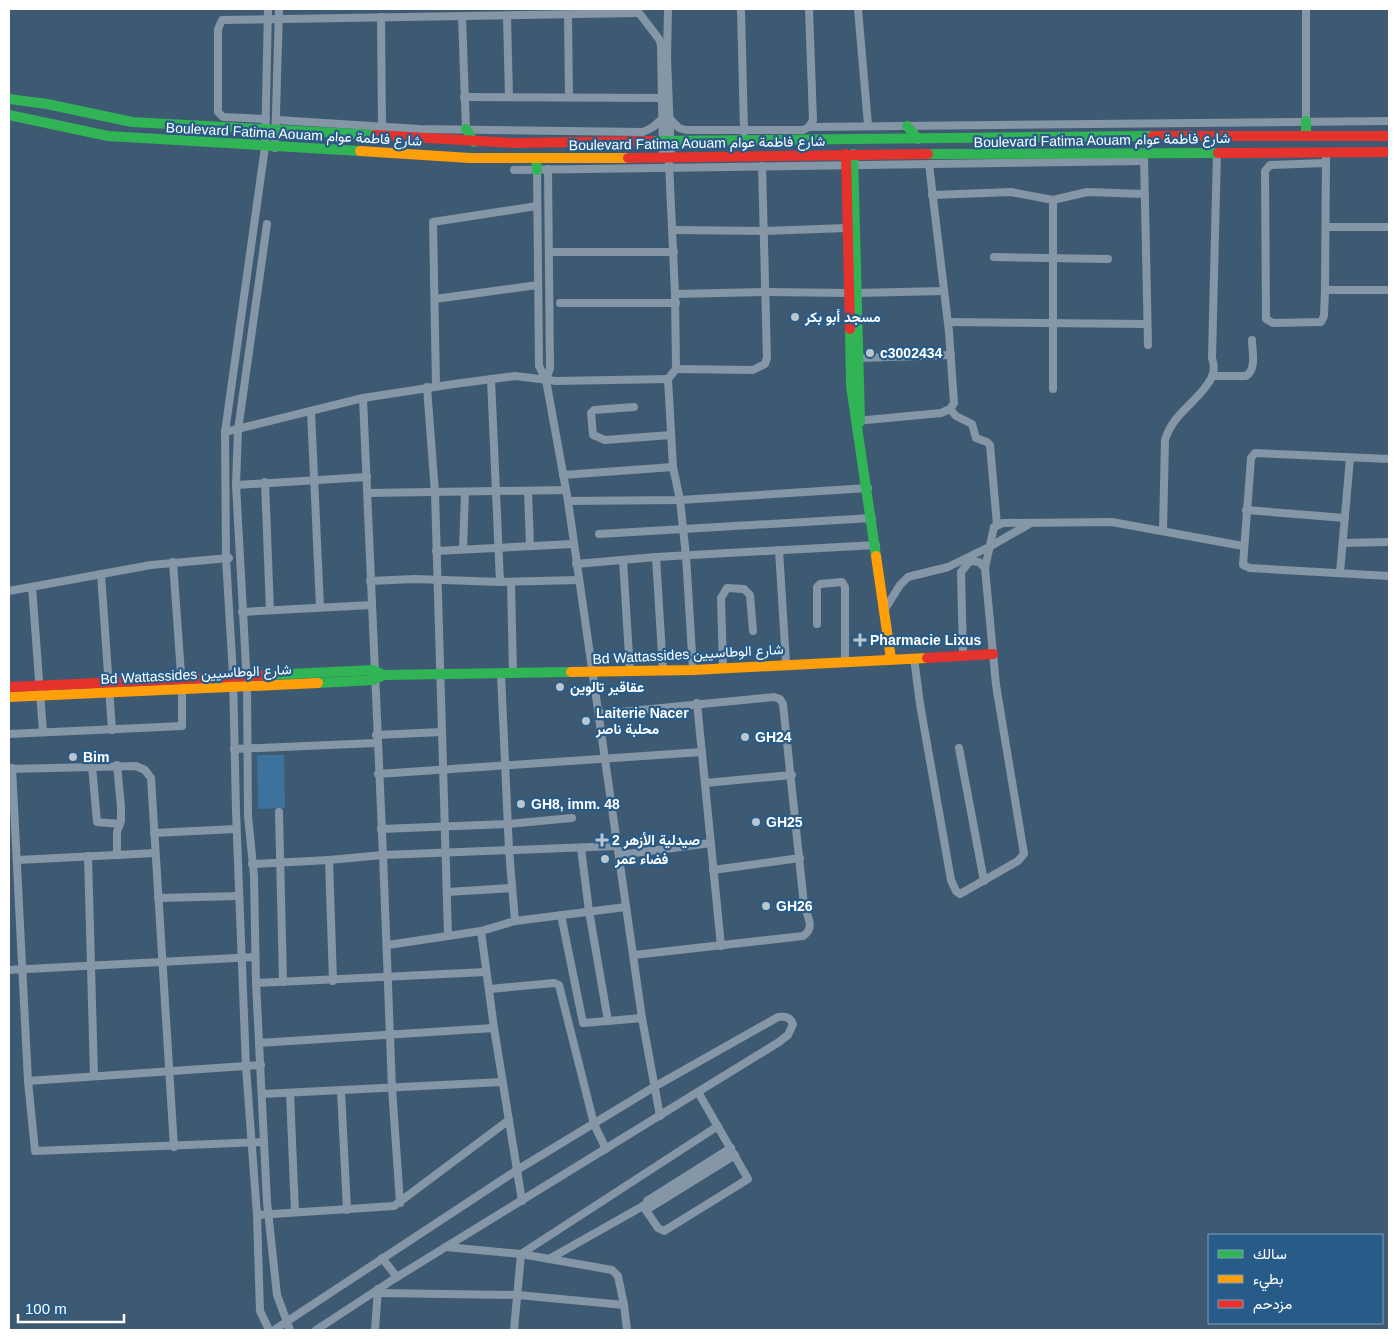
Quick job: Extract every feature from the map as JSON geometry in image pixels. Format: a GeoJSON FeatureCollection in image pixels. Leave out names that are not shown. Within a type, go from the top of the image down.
{"type":"FeatureCollection","features":[{"type":"Feature","properties":{"kind":"main road","name":"Boulevard Fatima Aouam شارع فاطمة عوام"},"geometry":{"type":"LineString","coordinates":[[9,99],[47,104],[132,122],[265,124],[308,132],[474,142],[667,139],[744,134],[918,139],[1098,136],[1389,136]]}},
{"type":"Feature","properties":{"kind":"main road","name":"Boulevard Fatima Aouam شارع فاطمة عوام"},"geometry":{"type":"LineString","coordinates":[[9,115],[43,124],[108,136],[470,158],[850,160],[1144,157],[1217,152],[1326,157],[1389,152]]}},
{"type":"Feature","properties":{"kind":"main road"},"geometry":{"type":"LineString","coordinates":[[1306,121],[1306,136]]}},
{"type":"Feature","properties":{"kind":"main road"},"geometry":{"type":"LineString","coordinates":[[308,132],[316,122]]}},
{"type":"Feature","properties":{"kind":"main road"},"geometry":{"type":"LineString","coordinates":[[907,126],[918,139]]}},
{"type":"Feature","properties":{"kind":"main road"},"geometry":{"type":"LineString","coordinates":[[466,130],[474,142]]}},
{"type":"Feature","properties":{"kind":"main road"},"geometry":{"type":"LineString","coordinates":[[536,159],[537,170]]}},
{"type":"Feature","properties":{"kind":"main road"},"geometry":{"type":"LineString","coordinates":[[850,160],[846,228],[859,358],[858,433],[868,488],[892,659]]}},
{"type":"Feature","properties":{"kind":"main road"},"geometry":{"type":"LineString","coordinates":[[850,160],[853,293],[851,386],[858,421]]}},
{"type":"Feature","properties":{"kind":"main road","name":"Bd Wattassides شارع الوطاسيين"},"geometry":{"type":"LineString","coordinates":[[9,697],[40,691],[246,679],[693,670],[845,660],[993,654]]}},
{"type":"Feature","properties":{"kind":"main road","name":"Bd Wattassides شارع الوطاسيين"},"geometry":{"type":"LineString","coordinates":[[9,687],[40,691]]}},
{"type":"Feature","properties":{"kind":"street"},"geometry":{"type":"LineString","coordinates":[[268,9],[265,124],[270,147]]}},
{"type":"Feature","properties":{"kind":"street"},"geometry":{"type":"LineString","coordinates":[[269,1330],[260,1311],[257,1215],[246,1067],[236,829],[233,681],[226,558],[225,432],[243,301],[270,147],[276,125],[279,9]]}},
{"type":"Feature","properties":{"kind":"street"},"geometry":{"type":"LineString","coordinates":[[668,9],[666,119],[676,304],[676,369],[668,379],[670,435],[684,530],[693,670]]}},
{"type":"Feature","properties":{"kind":"street"},"geometry":{"type":"LineString","coordinates":[[741,9],[744,134]]}},
{"type":"Feature","properties":{"kind":"street"},"geometry":{"type":"LineString","coordinates":[[265,124],[223,117],[218,112],[218,29],[222,20],[226,18],[568,16],[637,11],[654,32],[661,45],[663,98],[666,119],[682,129],[744,134],[803,130],[813,120],[809,9]]}},
{"type":"Feature","properties":{"kind":"street"},"geometry":{"type":"LineString","coordinates":[[858,9],[868,126]]}},
{"type":"Feature","properties":{"kind":"street"},"geometry":{"type":"LineString","coordinates":[[1306,9],[1306,121]]}},
{"type":"Feature","properties":{"kind":"street"},"geometry":{"type":"LineString","coordinates":[[507,16],[509,97]]}},
{"type":"Feature","properties":{"kind":"street"},"geometry":{"type":"LineString","coordinates":[[568,16],[569,96]]}},
{"type":"Feature","properties":{"kind":"street"},"geometry":{"type":"LineString","coordinates":[[381,17],[382,127]]}},
{"type":"Feature","properties":{"kind":"street"},"geometry":{"type":"LineString","coordinates":[[462,17],[466,130]]}},
{"type":"Feature","properties":{"kind":"street"},"geometry":{"type":"LineString","coordinates":[[464,97],[569,96],[663,98]]}},
{"type":"Feature","properties":{"kind":"street"},"geometry":{"type":"LineString","coordinates":[[276,125],[316,122],[466,130],[643,132],[666,119]]}},
{"type":"Feature","properties":{"kind":"street"},"geometry":{"type":"LineString","coordinates":[[809,126],[1389,121]]}},
{"type":"Feature","properties":{"kind":"street"},"geometry":{"type":"LineString","coordinates":[[1163,531],[1165,440],[1174,420],[1212,376],[1217,152]]}},
{"type":"Feature","properties":{"kind":"street"},"geometry":{"type":"LineString","coordinates":[[514,170],[548,170],[668,160],[762,166],[850,160],[930,164],[1144,157],[1148,346]]}},
{"type":"Feature","properties":{"kind":"street"},"geometry":{"type":"LineString","coordinates":[[1326,157],[1326,227],[1324,316],[1321,322],[1273,323],[1266,319],[1265,171],[1270,165],[1326,157]]}},
{"type":"Feature","properties":{"kind":"street"},"geometry":{"type":"LineString","coordinates":[[858,421],[941,413],[950,409],[955,397],[930,164]]}},
{"type":"Feature","properties":{"kind":"street"},"geometry":{"type":"LineString","coordinates":[[676,369],[753,370],[762,367],[767,358],[767,292],[762,166]]}},
{"type":"Feature","properties":{"kind":"street"},"geometry":{"type":"LineString","coordinates":[[537,170],[539,366],[546,380],[568,501],[642,1018],[660,1116]]}},
{"type":"Feature","properties":{"kind":"street"},"geometry":{"type":"LineString","coordinates":[[546,380],[550,368],[548,170]]}},
{"type":"Feature","properties":{"kind":"street"},"geometry":{"type":"LineString","coordinates":[[932,195],[1011,192],[1053,200],[1087,192],[1145,194]]}},
{"type":"Feature","properties":{"kind":"street"},"geometry":{"type":"LineString","coordinates":[[1053,200],[1053,389]]}},
{"type":"Feature","properties":{"kind":"street"},"geometry":{"type":"LineString","coordinates":[[436,386],[433,222],[435,220],[537,206]]}},
{"type":"Feature","properties":{"kind":"street"},"geometry":{"type":"LineString","coordinates":[[267,224],[238,430],[236,485],[246,679],[256,983],[264,1142],[277,1295],[290,1330]]}},
{"type":"Feature","properties":{"kind":"street"},"geometry":{"type":"LineString","coordinates":[[1326,227],[1389,227]]}},
{"type":"Feature","properties":{"kind":"street"},"geometry":{"type":"LineString","coordinates":[[673,230],[765,231],[846,228]]}},
{"type":"Feature","properties":{"kind":"street"},"geometry":{"type":"LineString","coordinates":[[549,252],[674,252]]}},
{"type":"Feature","properties":{"kind":"street"},"geometry":{"type":"LineString","coordinates":[[994,257],[1108,259]]}},
{"type":"Feature","properties":{"kind":"street"},"geometry":{"type":"LineString","coordinates":[[435,299],[538,285]]}},
{"type":"Feature","properties":{"kind":"street"},"geometry":{"type":"LineString","coordinates":[[1325,290],[1389,290]]}},
{"type":"Feature","properties":{"kind":"street"},"geometry":{"type":"LineString","coordinates":[[675,294],[944,291]]}},
{"type":"Feature","properties":{"kind":"street"},"geometry":{"type":"LineString","coordinates":[[243,301],[256,302]]}},
{"type":"Feature","properties":{"kind":"street"},"geometry":{"type":"LineString","coordinates":[[560,302],[676,304]]}},
{"type":"Feature","properties":{"kind":"street"},"geometry":{"type":"LineString","coordinates":[[948,322],[1147,324]]}},
{"type":"Feature","properties":{"kind":"street"},"geometry":{"type":"LineString","coordinates":[[1212,376],[1246,376],[1250,374],[1252,367],[1252,340]]}},
{"type":"Feature","properties":{"kind":"street"},"geometry":{"type":"LineString","coordinates":[[859,358],[951,355]]}},
{"type":"Feature","properties":{"kind":"street"},"geometry":{"type":"LineString","coordinates":[[225,432],[363,398],[427,387],[515,376],[546,380],[668,379]]}},
{"type":"Feature","properties":{"kind":"street"},"geometry":{"type":"LineString","coordinates":[[491,380],[500,582]]}},
{"type":"Feature","properties":{"kind":"street"},"geometry":{"type":"LineString","coordinates":[[427,387],[435,492],[436,581],[448,936]]}},
{"type":"Feature","properties":{"kind":"street"},"geometry":{"type":"LineString","coordinates":[[363,398],[368,494],[373,675],[388,944],[392,1088],[400,1203]]}},
{"type":"Feature","properties":{"kind":"street"},"geometry":{"type":"LineString","coordinates":[[634,407],[594,410],[591,414],[593,435],[605,440],[670,435]]}},
{"type":"Feature","properties":{"kind":"street"},"geometry":{"type":"LineString","coordinates":[[914,658],[920,704],[953,887],[958,893],[963,893],[1018,862],[1023,857],[1024,850],[996,685],[985,568],[991,534],[996,525],[990,446],[987,442],[976,438],[972,424],[956,416],[950,409]]}},
{"type":"Feature","properties":{"kind":"street"},"geometry":{"type":"LineString","coordinates":[[311,411],[320,607]]}},
{"type":"Feature","properties":{"kind":"street"},"geometry":{"type":"LineString","coordinates":[[1389,459],[1255,453],[1251,458],[1243,546],[1243,565],[1248,568],[1389,576]]}},
{"type":"Feature","properties":{"kind":"street"},"geometry":{"type":"LineString","coordinates":[[1340,573],[1350,458]]}},
{"type":"Feature","properties":{"kind":"street"},"geometry":{"type":"LineString","coordinates":[[563,475],[674,467]]}},
{"type":"Feature","properties":{"kind":"street"},"geometry":{"type":"LineString","coordinates":[[236,485],[314,479],[367,478]]}},
{"type":"Feature","properties":{"kind":"street"},"geometry":{"type":"LineString","coordinates":[[265,482],[270,610]]}},
{"type":"Feature","properties":{"kind":"street"},"geometry":{"type":"LineString","coordinates":[[568,501],[680,500],[868,488]]}},
{"type":"Feature","properties":{"kind":"street"},"geometry":{"type":"LineString","coordinates":[[368,494],[566,490]]}},
{"type":"Feature","properties":{"kind":"street"},"geometry":{"type":"LineString","coordinates":[[528,491],[530,546]]}},
{"type":"Feature","properties":{"kind":"street"},"geometry":{"type":"LineString","coordinates":[[463,550],[465,492]]}},
{"type":"Feature","properties":{"kind":"street"},"geometry":{"type":"LineString","coordinates":[[1246,510],[1345,518]]}},
{"type":"Feature","properties":{"kind":"street"},"geometry":{"type":"LineString","coordinates":[[599,534],[872,518]]}},
{"type":"Feature","properties":{"kind":"street"},"geometry":{"type":"LineString","coordinates":[[996,525],[1032,522],[1112,522],[1243,546]]}},
{"type":"Feature","properties":{"kind":"street"},"geometry":{"type":"LineString","coordinates":[[885,609],[900,585],[908,577],[948,567],[989,547],[1032,522]]}},
{"type":"Feature","properties":{"kind":"street"},"geometry":{"type":"LineString","coordinates":[[1343,542],[1389,542]]}},
{"type":"Feature","properties":{"kind":"street"},"geometry":{"type":"LineString","coordinates":[[436,550],[573,544]]}},
{"type":"Feature","properties":{"kind":"street"},"geometry":{"type":"LineString","coordinates":[[576,564],[656,557],[876,545]]}},
{"type":"Feature","properties":{"kind":"street"},"geometry":{"type":"LineString","coordinates":[[779,550],[786,664]]}},
{"type":"Feature","properties":{"kind":"street"},"geometry":{"type":"LineString","coordinates":[[9,591],[173,562],[239,557]]}},
{"type":"Feature","properties":{"kind":"street"},"geometry":{"type":"LineString","coordinates":[[656,557],[663,671]]}},
{"type":"Feature","properties":{"kind":"street"},"geometry":{"type":"LineString","coordinates":[[623,560],[630,672]]}},
{"type":"Feature","properties":{"kind":"street"},"geometry":{"type":"LineString","coordinates":[[964,655],[960,572],[970,561],[979,562],[985,568]]}},
{"type":"Feature","properties":{"kind":"street"},"geometry":{"type":"LineString","coordinates":[[9,734],[182,726],[182,683],[173,562]]}},
{"type":"Feature","properties":{"kind":"street"},"geometry":{"type":"LineString","coordinates":[[101,574],[112,730]]}},
{"type":"Feature","properties":{"kind":"street"},"geometry":{"type":"LineString","coordinates":[[370,581],[415,579],[500,582],[578,580]]}},
{"type":"Feature","properties":{"kind":"street"},"geometry":{"type":"LineString","coordinates":[[817,624],[817,587],[820,584],[840,581],[845,587],[845,660]]}},
{"type":"Feature","properties":{"kind":"street"},"geometry":{"type":"LineString","coordinates":[[511,582],[513,674]]}},
{"type":"Feature","properties":{"kind":"street"},"geometry":{"type":"LineString","coordinates":[[32,587],[43,732]]}},
{"type":"Feature","properties":{"kind":"street"},"geometry":{"type":"LineString","coordinates":[[723,668],[721,598],[727,588],[744,589],[749,593],[754,631]]}},
{"type":"Feature","properties":{"kind":"street"},"geometry":{"type":"LineString","coordinates":[[242,612],[372,605]]}},
{"type":"Feature","properties":{"kind":"street"},"geometry":{"type":"LineString","coordinates":[[501,674],[507,824],[515,921]]}},
{"type":"Feature","properties":{"kind":"street"},"geometry":{"type":"LineString","coordinates":[[599,714],[774,697],[780,699],[783,704],[792,775],[804,905],[811,926],[807,934],[721,946],[634,955]]}},
{"type":"Feature","properties":{"kind":"street"},"geometry":{"type":"LineString","coordinates":[[697,703],[721,946]]}},
{"type":"Feature","properties":{"kind":"street"},"geometry":{"type":"LineString","coordinates":[[234,749],[376,739],[442,732]]}},
{"type":"Feature","properties":{"kind":"street"},"geometry":{"type":"LineString","coordinates":[[959,748],[984,881]]}},
{"type":"Feature","properties":{"kind":"street"},"geometry":{"type":"LineString","coordinates":[[378,774],[702,752]]}},
{"type":"Feature","properties":{"kind":"street"},"geometry":{"type":"LineString","coordinates":[[116,855],[121,807],[117,765]]}},
{"type":"Feature","properties":{"kind":"street"},"geometry":{"type":"LineString","coordinates":[[174,1147],[151,778],[140,767],[117,765],[10,768],[12,830],[18,860],[28,1081],[35,1151],[174,1147],[251,1144],[264,1142]]}},
{"type":"Feature","properties":{"kind":"street"},"geometry":{"type":"LineString","coordinates":[[92,766],[97,822],[120,824]]}},
{"type":"Feature","properties":{"kind":"street"},"geometry":{"type":"LineString","coordinates":[[705,783],[792,775]]}},
{"type":"Feature","properties":{"kind":"street"},"geometry":{"type":"LineString","coordinates":[[279,812],[283,982]]}},
{"type":"Feature","properties":{"kind":"street"},"geometry":{"type":"LineString","coordinates":[[381,829],[507,824],[572,818]]}},
{"type":"Feature","properties":{"kind":"street"},"geometry":{"type":"LineString","coordinates":[[154,833],[236,829]]}},
{"type":"Feature","properties":{"kind":"street"},"geometry":{"type":"LineString","coordinates":[[619,855],[710,843]]}},
{"type":"Feature","properties":{"kind":"street"},"geometry":{"type":"LineString","coordinates":[[252,864],[383,855],[617,846]]}},
{"type":"Feature","properties":{"kind":"street"},"geometry":{"type":"LineString","coordinates":[[581,848],[589,911],[608,1021]]}},
{"type":"Feature","properties":{"kind":"street"},"geometry":{"type":"LineString","coordinates":[[18,860],[155,853]]}},
{"type":"Feature","properties":{"kind":"street"},"geometry":{"type":"LineString","coordinates":[[88,856],[94,1076]]}},
{"type":"Feature","properties":{"kind":"street"},"geometry":{"type":"LineString","coordinates":[[713,870],[800,858]]}},
{"type":"Feature","properties":{"kind":"street"},"geometry":{"type":"LineString","coordinates":[[329,860],[333,981]]}},
{"type":"Feature","properties":{"kind":"street"},"geometry":{"type":"LineString","coordinates":[[446,892],[512,888]]}},
{"type":"Feature","properties":{"kind":"street"},"geometry":{"type":"LineString","coordinates":[[158,898],[239,896]]}},
{"type":"Feature","properties":{"kind":"street"},"geometry":{"type":"LineString","coordinates":[[388,944],[481,931],[515,921],[626,907]]}},
{"type":"Feature","properties":{"kind":"street"},"geometry":{"type":"LineString","coordinates":[[561,915],[583,1022],[585,1024],[642,1018]]}},
{"type":"Feature","properties":{"kind":"street"},"geometry":{"type":"LineString","coordinates":[[481,931],[502,1082],[522,1201]]}},
{"type":"Feature","properties":{"kind":"street"},"geometry":{"type":"LineString","coordinates":[[9,970],[91,964],[255,957]]}},
{"type":"Feature","properties":{"kind":"street"},"geometry":{"type":"LineString","coordinates":[[256,983],[333,981],[486,972]]}},
{"type":"Feature","properties":{"kind":"street"},"geometry":{"type":"LineString","coordinates":[[490,989],[554,983],[559,985],[594,1124],[606,1149]]}},
{"type":"Feature","properties":{"kind":"street"},"geometry":{"type":"LineString","coordinates":[[274,1330],[286,1320],[517,1170],[654,1087],[778,1017],[784,1016],[791,1020],[793,1024],[788,1035],[660,1116],[446,1246],[316,1330]]}},
{"type":"Feature","properties":{"kind":"street"},"geometry":{"type":"LineString","coordinates":[[260,1043],[494,1028]]}},
{"type":"Feature","properties":{"kind":"street"},"geometry":{"type":"LineString","coordinates":[[28,1081],[261,1065]]}},
{"type":"Feature","properties":{"kind":"street"},"geometry":{"type":"LineString","coordinates":[[262,1094],[502,1082]]}},
{"type":"Feature","properties":{"kind":"street"},"geometry":{"type":"LineString","coordinates":[[341,1091],[347,1210]]}},
{"type":"Feature","properties":{"kind":"street"},"geometry":{"type":"LineString","coordinates":[[645,1206],[658,1228],[664,1231],[747,1181],[748,1177],[698,1092]]}},
{"type":"Feature","properties":{"kind":"street"},"geometry":{"type":"LineString","coordinates":[[290,1093],[295,1212]]}},
{"type":"Feature","properties":{"kind":"street"},"geometry":{"type":"LineString","coordinates":[[257,1215],[390,1207],[400,1203],[509,1120]]}},
{"type":"Feature","properties":{"kind":"street"},"geometry":{"type":"LineString","coordinates":[[521,1254],[718,1126]]}},
{"type":"Feature","properties":{"kind":"street"},"geometry":{"type":"LineString","coordinates":[[549,1259],[645,1206],[647,1201],[733,1152]]}},
{"type":"Feature","properties":{"kind":"street"},"geometry":{"type":"LineString","coordinates":[[446,1246],[521,1254],[615,1271],[618,1276],[627,1330]]}},
{"type":"Feature","properties":{"kind":"street"},"geometry":{"type":"LineString","coordinates":[[514,1330],[521,1254]]}},
{"type":"Feature","properties":{"kind":"street"},"geometry":{"type":"LineString","coordinates":[[382,1258],[397,1277]]}},
{"type":"Feature","properties":{"kind":"street"},"geometry":{"type":"LineString","coordinates":[[378,1291],[518,1294],[624,1306]]}},
{"type":"Feature","properties":{"kind":"street"},"geometry":{"type":"LineString","coordinates":[[376,1330],[378,1291]]}},
{"type":"Feature","properties":{"kind":"shaded area"},"geometry":{"type":"Polygon","coordinates":[[[257,755],[284,755],[285,808],[258,809],[257,755]]]}},
{"type":"Feature","properties":{"kind":"traffic: fast"},"geometry":{"type":"LineString","coordinates":[[9,99],[47,104],[132,122],[375,135]]}},
{"type":"Feature","properties":{"kind":"traffic: fast"},"geometry":{"type":"LineString","coordinates":[[9,115],[108,136],[360,151]]}},
{"type":"Feature","properties":{"kind":"traffic: fast"},"geometry":{"type":"LineString","coordinates":[[1306,121],[1306,136]]}},
{"type":"Feature","properties":{"kind":"traffic: fast"},"geometry":{"type":"LineString","coordinates":[[907,126],[918,139]]}},
{"type":"Feature","properties":{"kind":"traffic: fast"},"geometry":{"type":"LineString","coordinates":[[466,129],[474,142]]}},
{"type":"Feature","properties":{"kind":"traffic: fast"},"geometry":{"type":"LineString","coordinates":[[652,141],[1153,136]]}},
{"type":"Feature","properties":{"kind":"traffic: fast"},"geometry":{"type":"LineString","coordinates":[[928,154],[1218,153]]}},
{"type":"Feature","properties":{"kind":"traffic: fast"},"geometry":{"type":"LineString","coordinates":[[853,154],[860,422]]}},
{"type":"Feature","properties":{"kind":"traffic: fast"},"geometry":{"type":"LineString","coordinates":[[536,159],[537,170]]}},
{"type":"Feature","properties":{"kind":"traffic: fast"},"geometry":{"type":"LineString","coordinates":[[850,329],[851,386],[876,556]]}},
{"type":"Feature","properties":{"kind":"traffic: fast"},"geometry":{"type":"LineString","coordinates":[[271,675],[373,670],[384,675],[571,672]]}},
{"type":"Feature","properties":{"kind":"traffic: fast"},"geometry":{"type":"LineString","coordinates":[[318,683],[373,680],[384,675]]}},
{"type":"Feature","properties":{"kind":"traffic: slow"},"geometry":{"type":"LineString","coordinates":[[360,151],[470,158],[628,158]]}},
{"type":"Feature","properties":{"kind":"traffic: slow"},"geometry":{"type":"LineString","coordinates":[[876,556],[891,659]]}},
{"type":"Feature","properties":{"kind":"traffic: slow"},"geometry":{"type":"LineString","coordinates":[[571,672],[693,670],[927,658]]}},
{"type":"Feature","properties":{"kind":"traffic: slow"},"geometry":{"type":"LineString","coordinates":[[9,697],[318,683]]}},
{"type":"Feature","properties":{"kind":"traffic: jam"},"geometry":{"type":"LineString","coordinates":[[375,135],[513,143],[652,141]]}},
{"type":"Feature","properties":{"kind":"traffic: jam"},"geometry":{"type":"LineString","coordinates":[[1153,136],[1389,136]]}},
{"type":"Feature","properties":{"kind":"traffic: jam"},"geometry":{"type":"LineString","coordinates":[[1218,153],[1389,152]]}},
{"type":"Feature","properties":{"kind":"traffic: jam"},"geometry":{"type":"LineString","coordinates":[[846,154],[850,329]]}},
{"type":"Feature","properties":{"kind":"traffic: jam"},"geometry":{"type":"LineString","coordinates":[[628,158],[928,154]]}},
{"type":"Feature","properties":{"kind":"traffic: jam"},"geometry":{"type":"LineString","coordinates":[[927,658],[993,654]]}},
{"type":"Feature","properties":{"kind":"traffic: jam"},"geometry":{"type":"LineString","coordinates":[[9,687],[271,675]]}},
{"type":"Feature","properties":{"kind":"place","name":"مسجد أبو بكر"},"geometry":{"type":"Point","coordinates":[795,317]}},
{"type":"Feature","properties":{"kind":"place","name":"c3002434"},"geometry":{"type":"Point","coordinates":[870,353]}},
{"type":"Feature","properties":{"kind":"place","name":"Pharmacie Lixus"},"geometry":{"type":"Point","coordinates":[860,640]}},
{"type":"Feature","properties":{"kind":"place","name":"عقاقير تالوين"},"geometry":{"type":"Point","coordinates":[560,687]}},
{"type":"Feature","properties":{"kind":"place","name":"Laiterie Nacer محلبة ناصر"},"geometry":{"type":"Point","coordinates":[586,721]}},
{"type":"Feature","properties":{"kind":"place","name":"GH24"},"geometry":{"type":"Point","coordinates":[745,737]}},
{"type":"Feature","properties":{"kind":"place","name":"Bim"},"geometry":{"type":"Point","coordinates":[73,757]}},
{"type":"Feature","properties":{"kind":"place","name":"GH8, imm. 48"},"geometry":{"type":"Point","coordinates":[521,804]}},
{"type":"Feature","properties":{"kind":"place","name":"GH25"},"geometry":{"type":"Point","coordinates":[756,822]}},
{"type":"Feature","properties":{"kind":"place","name":"صيدلية الأزهر 2"},"geometry":{"type":"Point","coordinates":[602,840]}},
{"type":"Feature","properties":{"kind":"place","name":"فضاء عمر"},"geometry":{"type":"Point","coordinates":[605,859]}},
{"type":"Feature","properties":{"kind":"place","name":"GH26"},"geometry":{"type":"Point","coordinates":[766,906]}}]}
